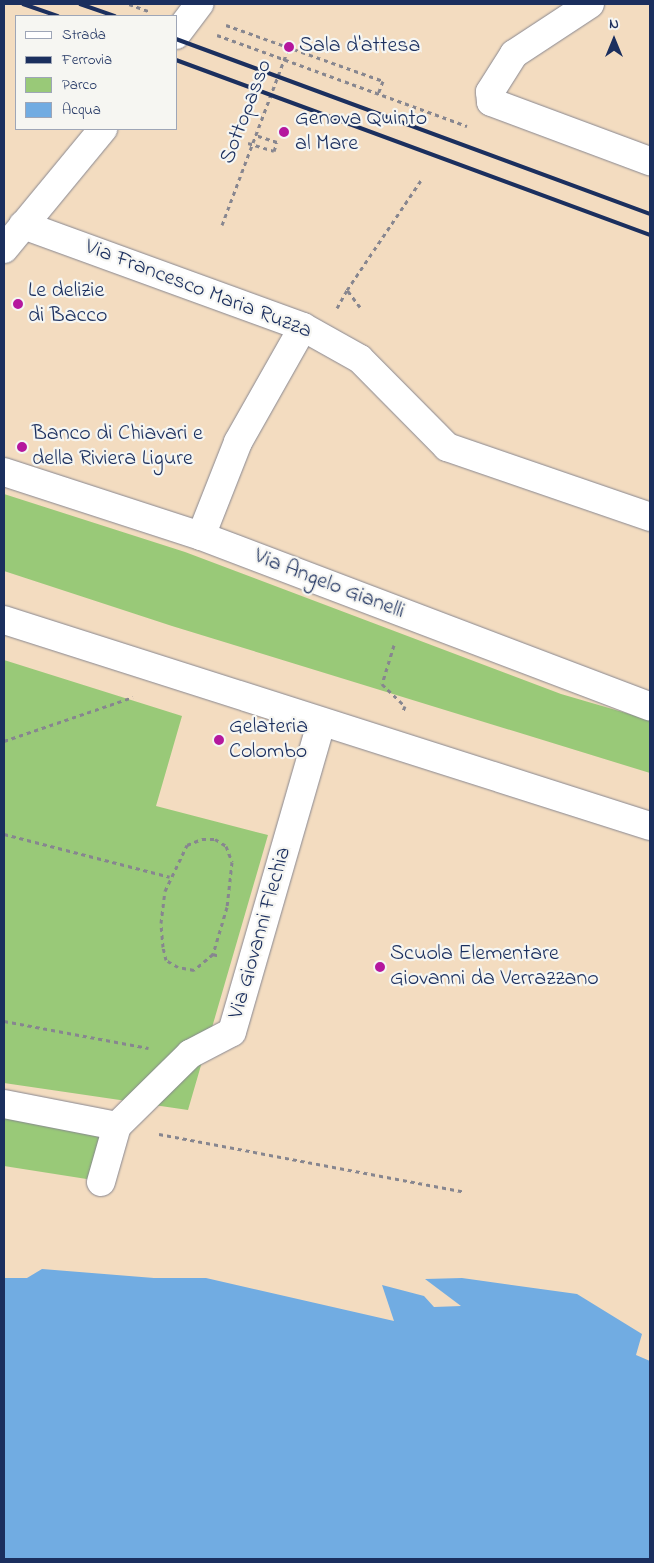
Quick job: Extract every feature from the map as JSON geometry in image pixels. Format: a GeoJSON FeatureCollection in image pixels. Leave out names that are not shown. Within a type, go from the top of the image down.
{"type":"FeatureCollection","features":[{"type":"Feature","properties":{"kind":"street"},"geometry":{"type":"LineString","coordinates":[[178,32],[199,4]]}},
{"type":"Feature","properties":{"kind":"street"},"geometry":{"type":"LineString","coordinates":[[590,4],[514,54],[490,92],[491,102],[650,161]]}},
{"type":"Feature","properties":{"kind":"street"},"geometry":{"type":"LineString","coordinates":[[4,249],[102,130]]}},
{"type":"Feature","properties":{"kind":"street","name":"Via Francesco Maria Ruzza"},"geometry":{"type":"LineString","coordinates":[[23,225],[303,327],[360,359],[447,447],[650,517]]}},
{"type":"Feature","properties":{"kind":"street"},"geometry":{"type":"LineString","coordinates":[[201,536],[238,442],[303,327]]}},
{"type":"Feature","properties":{"kind":"street","name":"Via Angelo Gianelli"},"geometry":{"type":"LineString","coordinates":[[4,472],[201,536],[650,707]]}},
{"type":"Feature","properties":{"kind":"street"},"geometry":{"type":"LineString","coordinates":[[4,620],[321,723],[650,826]]}},
{"type":"Feature","properties":{"kind":"street","name":"Via Giovanni Flechia"},"geometry":{"type":"LineString","coordinates":[[117,1126],[190,1054],[232,1032],[321,723]]}},
{"type":"Feature","properties":{"kind":"street"},"geometry":{"type":"LineString","coordinates":[[4,1104],[117,1126],[101,1182]]}},
{"type":"Feature","properties":{"kind":"path"},"geometry":{"type":"LineString","coordinates":[[129,4],[155,13]]}},
{"type":"Feature","properties":{"kind":"path"},"geometry":{"type":"LineString","coordinates":[[221,23],[383,81],[378,94]]}},
{"type":"Feature","properties":{"kind":"path"},"geometry":{"type":"LineString","coordinates":[[208,32],[475,129]]}},
{"type":"Feature","properties":{"kind":"path","name":"Sottopasso"},"geometry":{"type":"LineString","coordinates":[[222,225],[289,47]]}},
{"type":"Feature","properties":{"kind":"path"},"geometry":{"type":"LineString","coordinates":[[248,143],[274,151],[277,142],[256,135]]}},
{"type":"Feature","properties":{"kind":"path"},"geometry":{"type":"LineString","coordinates":[[360,307],[347,290],[422,179]]}},
{"type":"Feature","properties":{"kind":"path"},"geometry":{"type":"LineString","coordinates":[[393,745],[405,706],[382,684],[403,614]]}},
{"type":"Feature","properties":{"kind":"path"},"geometry":{"type":"LineString","coordinates":[[4,741],[137,696]]}},
{"type":"Feature","properties":{"kind":"path"},"geometry":{"type":"LineString","coordinates":[[4,834],[170,877]]}},
{"type":"Feature","properties":{"kind":"path"},"geometry":{"type":"LineString","coordinates":[[202,839],[215,839],[226,846],[232,862],[232,877],[227,907],[213,954],[194,970],[178,967],[166,960],[161,923],[165,891],[170,877],[187,845],[202,839]]}},
{"type":"Feature","properties":{"kind":"path"},"geometry":{"type":"LineString","coordinates":[[213,954],[251,965]]}},
{"type":"Feature","properties":{"kind":"path"},"geometry":{"type":"LineString","coordinates":[[4,1021],[190,1054]]}},
{"type":"Feature","properties":{"kind":"path"},"geometry":{"type":"LineString","coordinates":[[117,1126],[465,1192]]}},
{"type":"Feature","properties":{"kind":"green space"},"geometry":{"type":"Polygon","coordinates":[[[4,494],[185,552],[561,694],[650,720],[650,773],[172,626],[4,571],[4,494]]]}},
{"type":"Feature","properties":{"kind":"green space"},"geometry":{"type":"Polygon","coordinates":[[[4,660],[182,716],[156,806],[268,835],[188,1110],[4,1083],[4,660]]]}},
{"type":"Feature","properties":{"kind":"green space"},"geometry":{"type":"Polygon","coordinates":[[[4,1118],[100,1133],[93,1180],[4,1166],[4,1118]]]}},
{"type":"Feature","properties":{"kind":"water"},"geometry":{"type":"Polygon","coordinates":[[[42,1269],[154,1278],[206,1278],[394,1321],[382,1285],[424,1296],[434,1307],[461,1306],[425,1279],[462,1278],[577,1294],[642,1334],[636,1355],[650,1361],[650,1559],[4,1559],[4,1278],[27,1278],[42,1269]]]}},
{"type":"Feature","properties":{"kind":"railway"},"geometry":{"type":"LineString","coordinates":[[23,4],[55,15]]}},
{"type":"Feature","properties":{"kind":"railway"},"geometry":{"type":"LineString","coordinates":[[80,4],[112,15]]}},
{"type":"Feature","properties":{"kind":"railway"},"geometry":{"type":"LineString","coordinates":[[178,40],[650,214]]}},
{"type":"Feature","properties":{"kind":"railway"},"geometry":{"type":"LineString","coordinates":[[178,61],[650,235]]}},
{"type":"Feature","properties":{"kind":"place","name":"Sala d'attesa"},"geometry":{"type":"Point","coordinates":[289,47]}},
{"type":"Feature","properties":{"kind":"place","name":"Genova Quinto al Mare"},"geometry":{"type":"Point","coordinates":[284,132]}},
{"type":"Feature","properties":{"kind":"place","name":"Le delizie di Bacco"},"geometry":{"type":"Point","coordinates":[18,304]}},
{"type":"Feature","properties":{"kind":"place","name":"Banco di Chiavari e della Riviera Ligure"},"geometry":{"type":"Point","coordinates":[22,447]}},
{"type":"Feature","properties":{"kind":"place","name":"Gelateria Colombo"},"geometry":{"type":"Point","coordinates":[219,740]}},
{"type":"Feature","properties":{"kind":"place","name":"Scuola Elementare Giovanni da Verrazzano"},"geometry":{"type":"Point","coordinates":[380,967]}}]}
